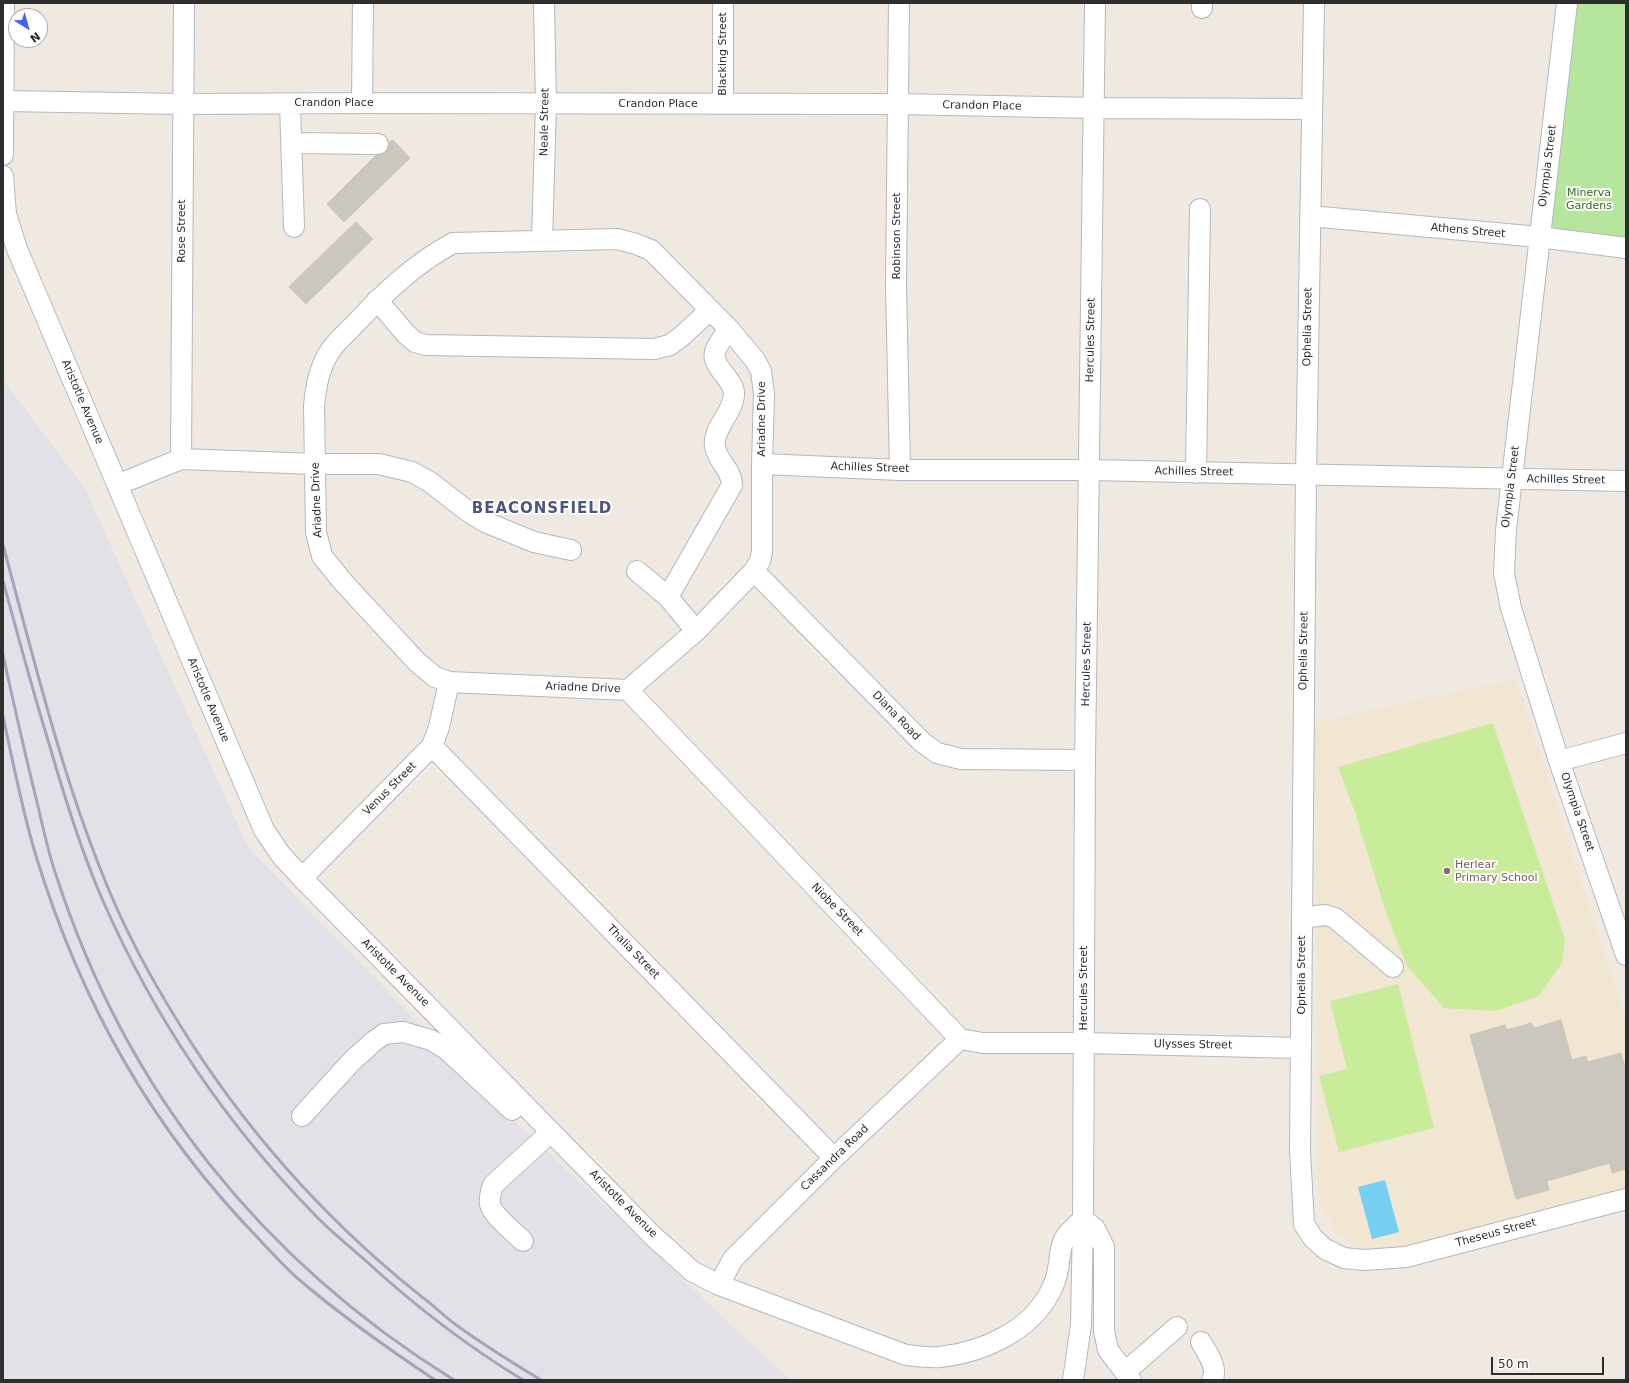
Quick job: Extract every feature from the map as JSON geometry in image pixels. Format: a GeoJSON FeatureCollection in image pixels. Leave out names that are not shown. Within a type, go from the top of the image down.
{"type":"FeatureCollection","features":[{"type":"Feature","properties":{"kind":"street"},"geometry":{"type":"LineString","coordinates":[[3,156],[4,3]]}},
{"type":"Feature","properties":{"kind":"street","name":"Rose Street"},"geometry":{"type":"LineString","coordinates":[[181,459],[184,3]]}},
{"type":"Feature","properties":{"kind":"street"},"geometry":{"type":"LineString","coordinates":[[362,103],[363,3]]}},
{"type":"Feature","properties":{"kind":"street","name":"Neale Street"},"geometry":{"type":"LineString","coordinates":[[542,241],[546,104],[544,3]]}},
{"type":"Feature","properties":{"kind":"street","name":"Blacking Street"},"geometry":{"type":"LineString","coordinates":[[723,3],[723,104]]}},
{"type":"Feature","properties":{"kind":"street","name":"Robinson Street"},"geometry":{"type":"LineString","coordinates":[[899,3],[896,285],[900,470]]}},
{"type":"Feature","properties":{"kind":"street","name":"Hercules Street"},"geometry":{"type":"LineString","coordinates":[[1086,1380],[1081,1325],[1083,1219],[1085,760],[1095,3]]}},
{"type":"Feature","properties":{"kind":"street","name":"Ophelia Street"},"geometry":{"type":"LineString","coordinates":[[1314,3],[1306,475],[1300,1151],[1304,1224],[1313,1238],[1325,1249],[1344,1258],[1364,1260]]}},
{"type":"Feature","properties":{"kind":"street","name":"Olympia Street"},"geometry":{"type":"LineString","coordinates":[[1567,3],[1504,545],[1505,583],[1511,608],[1559,760],[1626,956]]}},
{"type":"Feature","properties":{"kind":"street","name":"Crandon Place"},"geometry":{"type":"LineString","coordinates":[[4,101],[183,104],[898,104],[1094,108],[1312,109]]}},
{"type":"Feature","properties":{"kind":"street"},"geometry":{"type":"LineString","coordinates":[[290,104],[294,227]]}},
{"type":"Feature","properties":{"kind":"street"},"geometry":{"type":"LineString","coordinates":[[292,143],[378,144]]}},
{"type":"Feature","properties":{"kind":"street","name":"Aristotle Avenue"},"geometry":{"type":"LineString","coordinates":[[3,176],[6,214],[17,249],[264,830],[281,855],[302,878],[547,1135],[692,1271],[719,1285],[906,1355],[938,1357],[966,1352],[1012,1334],[1039,1309],[1050,1292],[1059,1273],[1062,1245],[1068,1235],[1083,1219]]}},
{"type":"Feature","properties":{"kind":"street"},"geometry":{"type":"LineString","coordinates":[[1196,473],[1200,209]]}},
{"type":"Feature","properties":{"kind":"street","name":"Athens Street"},"geometry":{"type":"LineString","coordinates":[[1310,216],[1626,248]]}},
{"type":"Feature","properties":{"kind":"street","name":"Ariadne Drive"},"geometry":{"type":"LineString","coordinates":[[617,239],[651,250],[729,329],[755,360],[763,379],[762,550],[760,561],[754,571],[696,631],[628,690],[449,682],[435,677],[417,662],[343,582],[322,556],[316,532],[314,406],[316,387],[320,372],[331,350],[377,300],[412,269],[431,255],[453,243],[617,239]]}},
{"type":"Feature","properties":{"kind":"street"},"geometry":{"type":"LineString","coordinates":[[377,300],[406,334],[415,342],[426,345],[654,349],[670,345],[710,310]]}},
{"type":"Feature","properties":{"kind":"street"},"geometry":{"type":"LineString","coordinates":[[668,597],[732,485],[732,477],[716,453],[714,440],[734,395],[732,382],[721,371],[714,356],[715,350],[729,329]]}},
{"type":"Feature","properties":{"kind":"street"},"geometry":{"type":"LineString","coordinates":[[117,485],[181,459],[316,464],[379,464],[412,472],[430,482],[466,510],[485,522],[534,542],[571,550]]}},
{"type":"Feature","properties":{"kind":"street","name":"Achilles Street"},"geometry":{"type":"LineString","coordinates":[[762,464],[900,470],[1090,470],[1626,481]]}},
{"type":"Feature","properties":{"kind":"street"},"geometry":{"type":"LineString","coordinates":[[637,571],[668,597],[696,631]]}},
{"type":"Feature","properties":{"kind":"street","name":"Diana Road"},"geometry":{"type":"LineString","coordinates":[[754,571],[922,742],[937,753],[961,759],[1085,760]]}},
{"type":"Feature","properties":{"kind":"street","name":"Venus Street"},"geometry":{"type":"LineString","coordinates":[[302,878],[432,746],[439,728],[449,682]]}},
{"type":"Feature","properties":{"kind":"street","name":"Niobe Street"},"geometry":{"type":"LineString","coordinates":[[628,690],[960,1039]]}},
{"type":"Feature","properties":{"kind":"street"},"geometry":{"type":"LineString","coordinates":[[1559,760],[1626,743]]}},
{"type":"Feature","properties":{"kind":"street","name":"Thalia Street"},"geometry":{"type":"LineString","coordinates":[[432,746],[834,1158]]}},
{"type":"Feature","properties":{"kind":"street"},"geometry":{"type":"LineString","coordinates":[[1302,918],[1325,916],[1335,918],[1393,967]]}},
{"type":"Feature","properties":{"kind":"street"},"geometry":{"type":"LineString","coordinates":[[302,1116],[351,1062],[384,1034],[403,1032],[431,1040],[446,1049],[547,1135],[493,1185],[490,1195],[492,1211],[522,1241]]}},
{"type":"Feature","properties":{"kind":"street"},"geometry":{"type":"LineString","coordinates":[[960,1039],[982,1043],[1084,1043]]}},
{"type":"Feature","properties":{"kind":"street","name":"Cassandra Road"},"geometry":{"type":"LineString","coordinates":[[719,1285],[733,1259],[834,1158],[960,1039]]}},
{"type":"Feature","properties":{"kind":"street","name":"Ulysses Street"},"geometry":{"type":"LineString","coordinates":[[1084,1043],[1302,1048]]}},
{"type":"Feature","properties":{"kind":"street","name":"Theseus Street"},"geometry":{"type":"LineString","coordinates":[[1364,1260],[1406,1257],[1626,1199]]}},
{"type":"Feature","properties":{"kind":"street"},"geometry":{"type":"LineString","coordinates":[[1083,1219],[1094,1229],[1104,1246],[1104,1331],[1108,1350],[1128,1376],[1177,1327]]}},
{"type":"Feature","properties":{"kind":"street","name":"Hercules Street"},"geometry":{"type":"LineString","coordinates":[[1073,1380],[1081,1325]]}},
{"type":"Feature","properties":{"kind":"street"},"geometry":{"type":"LineString","coordinates":[[1202,1342],[1214,1367],[1214,1376],[1212,1380]]}},
{"type":"Feature","properties":{"kind":"shaded area"},"geometry":{"type":"Polygon","coordinates":[[[3,380],[84,487],[248,847],[506,1113],[790,1380],[3,1380],[3,380]]]}},
{"type":"Feature","properties":{"kind":"shaded area","name":"Herlear Primary School"},"geometry":{"type":"Polygon","coordinates":[[[1516,679],[1626,1020],[1626,1195],[1402,1253],[1368,1252],[1338,1235],[1318,1198],[1315,722],[1516,679]]]}},
{"type":"Feature","properties":{"kind":"green space","name":"Minerva Gardens"},"geometry":{"type":"Polygon","coordinates":[[[1573,3],[1626,3],[1626,241],[1556,231],[1550,224],[1573,3]]]}},
{"type":"Feature","properties":{"kind":"green space"},"geometry":{"type":"Polygon","coordinates":[[[1493,723],[1565,939],[1562,963],[1539,996],[1496,1011],[1444,1008],[1407,966],[1385,910],[1355,812],[1338,767],[1493,723]]]}},
{"type":"Feature","properties":{"kind":"green space"},"geometry":{"type":"Polygon","coordinates":[[[1398,984],[1434,1128],[1339,1152],[1319,1076],[1347,1069],[1330,1001],[1398,984]]]}},
{"type":"Feature","properties":{"kind":"water"},"geometry":{"type":"Polygon","coordinates":[[[1385,1180],[1399,1232],[1372,1239],[1358,1187],[1385,1180]]]}},
{"type":"Feature","properties":{"kind":"building"},"geometry":{"type":"Polygon","coordinates":[[[393,140],[410,158],[344,222],[327,204],[376,155],[384,154],[388,150],[389,143],[393,140]]]}},
{"type":"Feature","properties":{"kind":"building"},"geometry":{"type":"Polygon","coordinates":[[[356,222],[373,239],[306,304],[289,287],[356,222]]]}},
{"type":"Feature","properties":{"kind":"building"},"geometry":{"type":"Polygon","coordinates":[[[1561,1020],[1572,1060],[1586,1056],[1588,1062],[1621,1053],[1626,1070],[1626,1169],[1612,1173],[1610,1163],[1547,1181],[1549,1190],[1516,1199],[1470,1035],[1505,1025],[1507,1030],[1531,1023],[1534,1028],[1561,1020]]]}},
{"type":"Feature","properties":{"kind":"railway"},"geometry":{"type":"LineString","coordinates":[[3,545],[64,766],[94,852],[111,895],[138,952],[169,1008],[192,1044],[217,1081],[271,1151],[331,1216],[363,1247],[452,1322],[489,1348],[541,1380]]}},
{"type":"Feature","properties":{"kind":"railway"},"geometry":{"type":"LineString","coordinates":[[3,581],[62,786],[74,825],[95,882],[123,944],[145,986],[195,1067],[222,1106],[252,1144],[282,1180],[327,1227],[442,1325],[523,1380]]}},
{"type":"Feature","properties":{"kind":"railway"},"geometry":{"type":"LineString","coordinates":[[3,655],[50,857],[56,875],[85,954],[121,1028],[162,1098],[209,1164],[262,1225],[321,1281],[385,1333],[454,1380]]}},
{"type":"Feature","properties":{"kind":"railway"},"geometry":{"type":"LineString","coordinates":[[3,716],[26,821],[54,910],[98,1013],[124,1061],[153,1108],[185,1153],[221,1197],[291,1272],[347,1318],[435,1380]]}},
{"type":"Feature","properties":{"kind":"place","name":"Herlear Primary School"},"geometry":{"type":"Point","coordinates":[1447,871]}},
{"type":"Feature","properties":{"kind":"district","name":"BEACONSFIELD"},"geometry":{"type":"Point","coordinates":[542,509]}}]}
